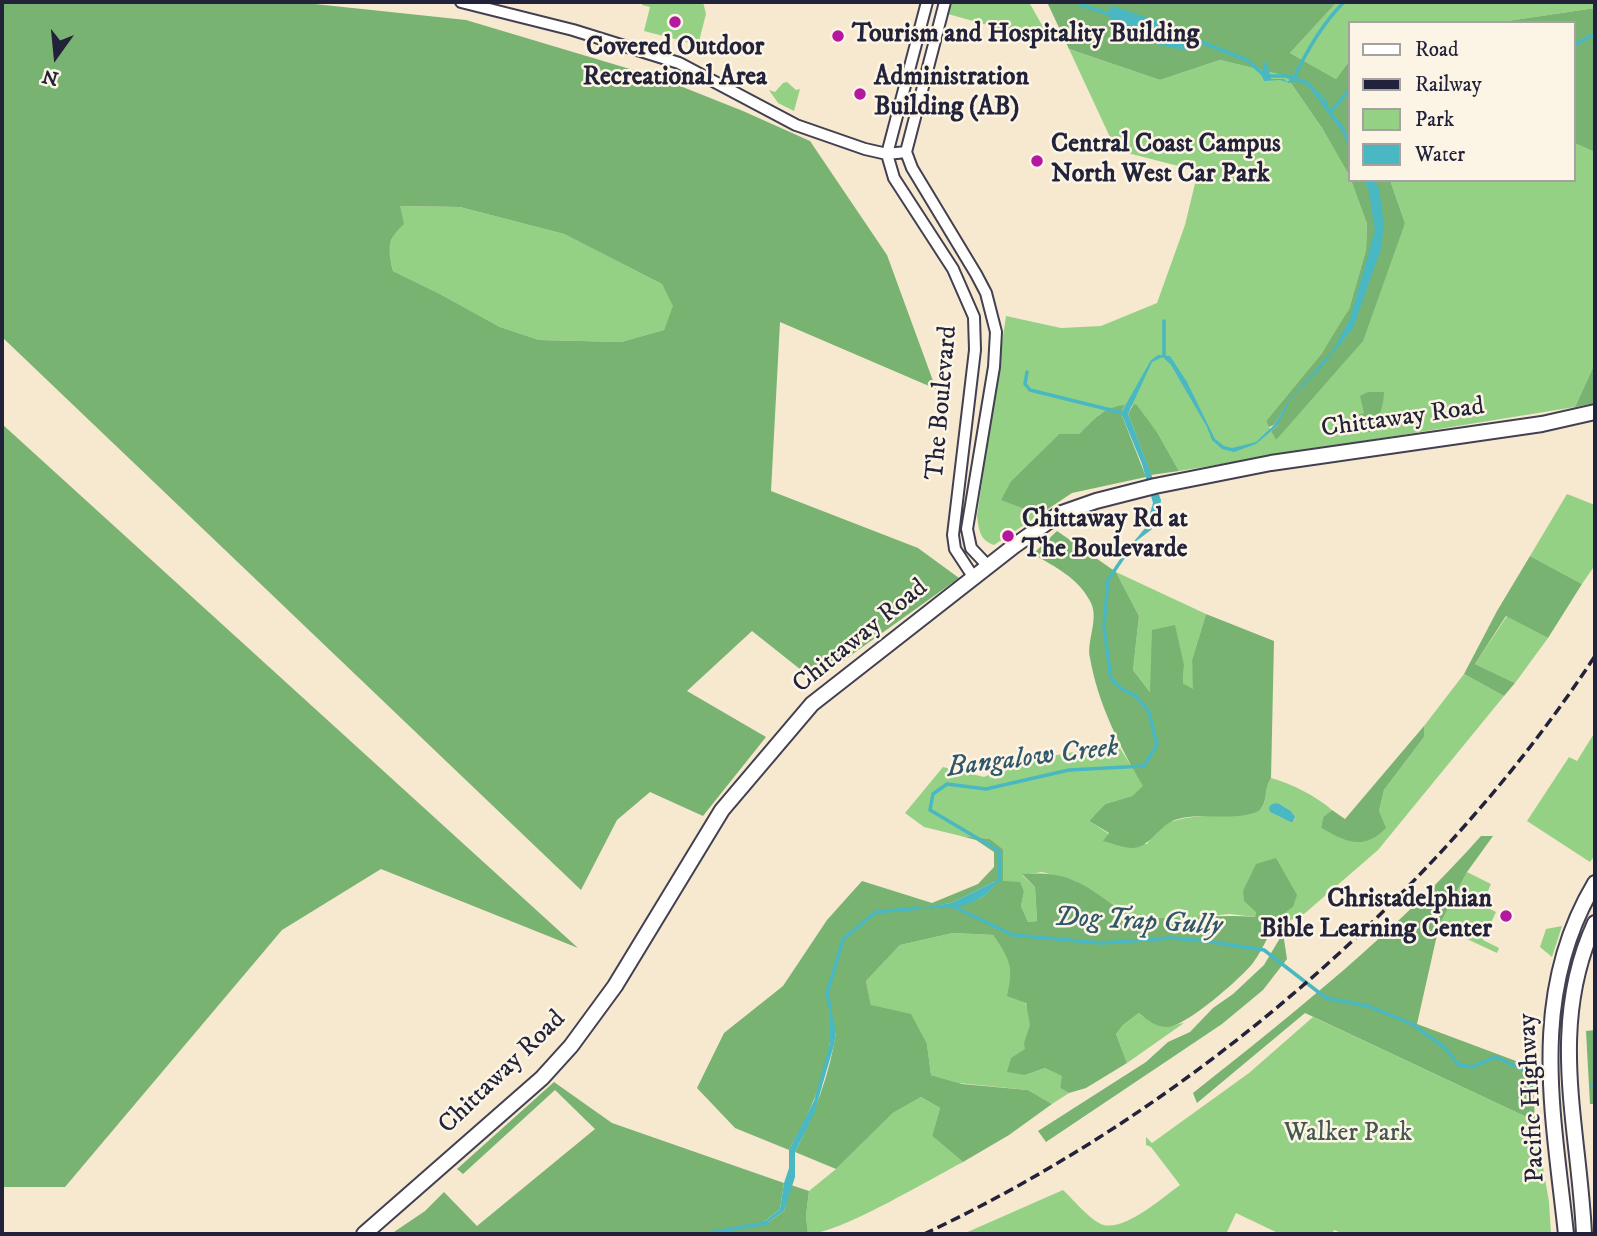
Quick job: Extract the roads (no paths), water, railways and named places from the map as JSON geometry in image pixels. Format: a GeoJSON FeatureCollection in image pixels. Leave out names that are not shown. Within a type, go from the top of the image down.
{"type":"FeatureCollection","features":[{"type":"Feature","properties":{"kind":"main road","name":"Chittaway Road"},"geometry":{"type":"LineString","coordinates":[[364,1234],[534,1085],[572,1046],[604,1004],[722,810],[811,704],[1059,513],[1096,501],[1271,463],[1542,424],[1595,412]]}},
{"type":"Feature","properties":{"kind":"main road","name":"Pacific Highway"},"geometry":{"type":"LineString","coordinates":[[1566,1234],[1553,1096],[1551,1020],[1554,991],[1565,946],[1595,883]]}},
{"type":"Feature","properties":{"kind":"main road","name":"Pacific Highway"},"geometry":{"type":"LineString","coordinates":[[1584,1234],[1569,1074],[1568,1024],[1578,968],[1595,923]]}},
{"type":"Feature","properties":{"kind":"street"},"geometry":{"type":"LineString","coordinates":[[461,2],[573,30],[679,63],[794,124],[887,154],[906,152],[945,2]]}},
{"type":"Feature","properties":{"kind":"street"},"geometry":{"type":"LineString","coordinates":[[887,154],[927,2]]}},
{"type":"Feature","properties":{"kind":"street","name":"The Boulevard"},"geometry":{"type":"LineString","coordinates":[[906,152],[912,169],[986,293],[996,332],[994,367],[967,529],[971,548],[989,567]]}},
{"type":"Feature","properties":{"kind":"street","name":"The Boulevard"},"geometry":{"type":"LineString","coordinates":[[887,154],[894,178],[953,270],[974,317],[975,350],[953,535],[955,550],[974,578]]}},
{"type":"Feature","properties":{"kind":"water"},"geometry":{"type":"Polygon","coordinates":[[[1112,6],[1188,31],[1200,41],[1189,50],[1167,47],[1138,38],[1110,22],[1108,12],[1112,6]]]}},
{"type":"Feature","properties":{"kind":"water"},"geometry":{"type":"Polygon","coordinates":[[[1266,59],[1271,79],[1284,79],[1287,82],[1292,79],[1308,84],[1325,97],[1331,112],[1344,127],[1348,148],[1342,128],[1330,115],[1323,97],[1309,85],[1297,81],[1289,83],[1280,80],[1264,81],[1261,74],[1266,59]]]}},
{"type":"Feature","properties":{"kind":"water"},"geometry":{"type":"Polygon","coordinates":[[[1365,182],[1375,182],[1379,189],[1384,224],[1381,249],[1353,328],[1321,368],[1292,397],[1277,426],[1256,444],[1234,452],[1222,449],[1212,440],[1171,365],[1163,357],[1152,362],[1128,414],[1161,500],[1159,516],[1151,530],[1131,545],[1146,527],[1153,503],[1142,464],[1121,413],[1151,360],[1158,355],[1170,356],[1187,382],[1215,439],[1232,448],[1256,442],[1274,425],[1291,397],[1333,350],[1350,319],[1375,230],[1365,182]]]}},
{"type":"Feature","properties":{"kind":"water"},"geometry":{"type":"Polygon","coordinates":[[[1278,803],[1291,811],[1295,817],[1293,822],[1270,812],[1269,807],[1278,803]]]}},
{"type":"Feature","properties":{"kind":"water"},"geometry":{"type":"Polygon","coordinates":[[[1000,879],[983,897],[963,906],[916,908],[951,903],[1000,879]]]}},
{"type":"Feature","properties":{"kind":"water"},"geometry":{"type":"Polygon","coordinates":[[[830,1004],[836,1032],[834,1045],[814,1114],[795,1152],[795,1177],[784,1211],[763,1223],[780,1209],[789,1168],[789,1150],[814,1101],[830,1043],[830,1004]]]}},
{"type":"Feature","properties":{"kind":"waterway"},"geometry":{"type":"LineString","coordinates":[[1079,2],[1112,15]]}},
{"type":"Feature","properties":{"kind":"waterway"},"geometry":{"type":"LineString","coordinates":[[1294,78],[1316,38],[1344,2]]}},
{"type":"Feature","properties":{"kind":"waterway","name":"Bangalow Creek"},"geometry":{"type":"LineString","coordinates":[[1576,44],[1595,34]]}},
{"type":"Feature","properties":{"kind":"waterway"},"geometry":{"type":"LineString","coordinates":[[1199,41],[1247,60],[1265,76],[1286,76],[1308,83],[1348,137]]}},
{"type":"Feature","properties":{"kind":"waterway","name":"Bangalow Creek"},"geometry":{"type":"LineString","coordinates":[[1330,113],[1348,91]]}},
{"type":"Feature","properties":{"kind":"waterway"},"geometry":{"type":"LineString","coordinates":[[1164,321],[1164,356]]}},
{"type":"Feature","properties":{"kind":"waterway"},"geometry":{"type":"LineString","coordinates":[[1027,372],[1025,384],[1030,390],[1123,413]]}},
{"type":"Feature","properties":{"kind":"waterway","name":"Bangalow Creek"},"geometry":{"type":"LineString","coordinates":[[997,881],[1000,879],[999,851],[930,810],[933,794],[947,784],[986,789],[1069,770],[1144,766],[1157,745],[1149,712],[1136,696],[1111,679],[1104,627],[1108,580],[1133,543]]}},
{"type":"Feature","properties":{"kind":"waterway","name":"Dog Trap Gully"},"geometry":{"type":"LineString","coordinates":[[950,905],[1013,935],[1101,943],[1172,938],[1264,950],[1326,998],[1368,1006],[1412,1024],[1445,1048],[1459,1065],[1472,1067],[1496,1057],[1524,1070],[1532,1085]]}},
{"type":"Feature","properties":{"kind":"waterway","name":"Bangalow Creek"},"geometry":{"type":"LineString","coordinates":[[830,1007],[827,994],[843,939],[876,912],[919,908]]}},
{"type":"Feature","properties":{"kind":"waterway","name":"Bangalow Creek"},"geometry":{"type":"LineString","coordinates":[[702,1234],[767,1223]]}},
{"type":"Feature","properties":{"kind":"railway"},"geometry":{"type":"LineString","coordinates":[[924,1234],[1021,1184],[1117,1126],[1209,1061],[1298,990],[1382,913],[1460,831],[1532,745],[1595,656]]}},
{"type":"Feature","properties":{"kind":"place","name":"Covered Outdoor Recreational Area"},"geometry":{"type":"Point","coordinates":[675,22]}},
{"type":"Feature","properties":{"kind":"place","name":"Tourism and Hospitality Building"},"geometry":{"type":"Point","coordinates":[838,36]}},
{"type":"Feature","properties":{"kind":"place","name":"Administration Building (AB)"},"geometry":{"type":"Point","coordinates":[860,94]}},
{"type":"Feature","properties":{"kind":"place","name":"Central Coast Campus North West Car Park"},"geometry":{"type":"Point","coordinates":[1037,161]}},
{"type":"Feature","properties":{"kind":"place","name":"Chittaway Rd at The Boulevarde"},"geometry":{"type":"Point","coordinates":[1008,536]}},
{"type":"Feature","properties":{"kind":"place","name":"Christadelphian Bible Learning Center"},"geometry":{"type":"Point","coordinates":[1506,916]}},
{"type":"Feature","properties":{"kind":"park label","name":"Walker Park"},"geometry":{"type":"Point","coordinates":[1348,1135]}}]}
